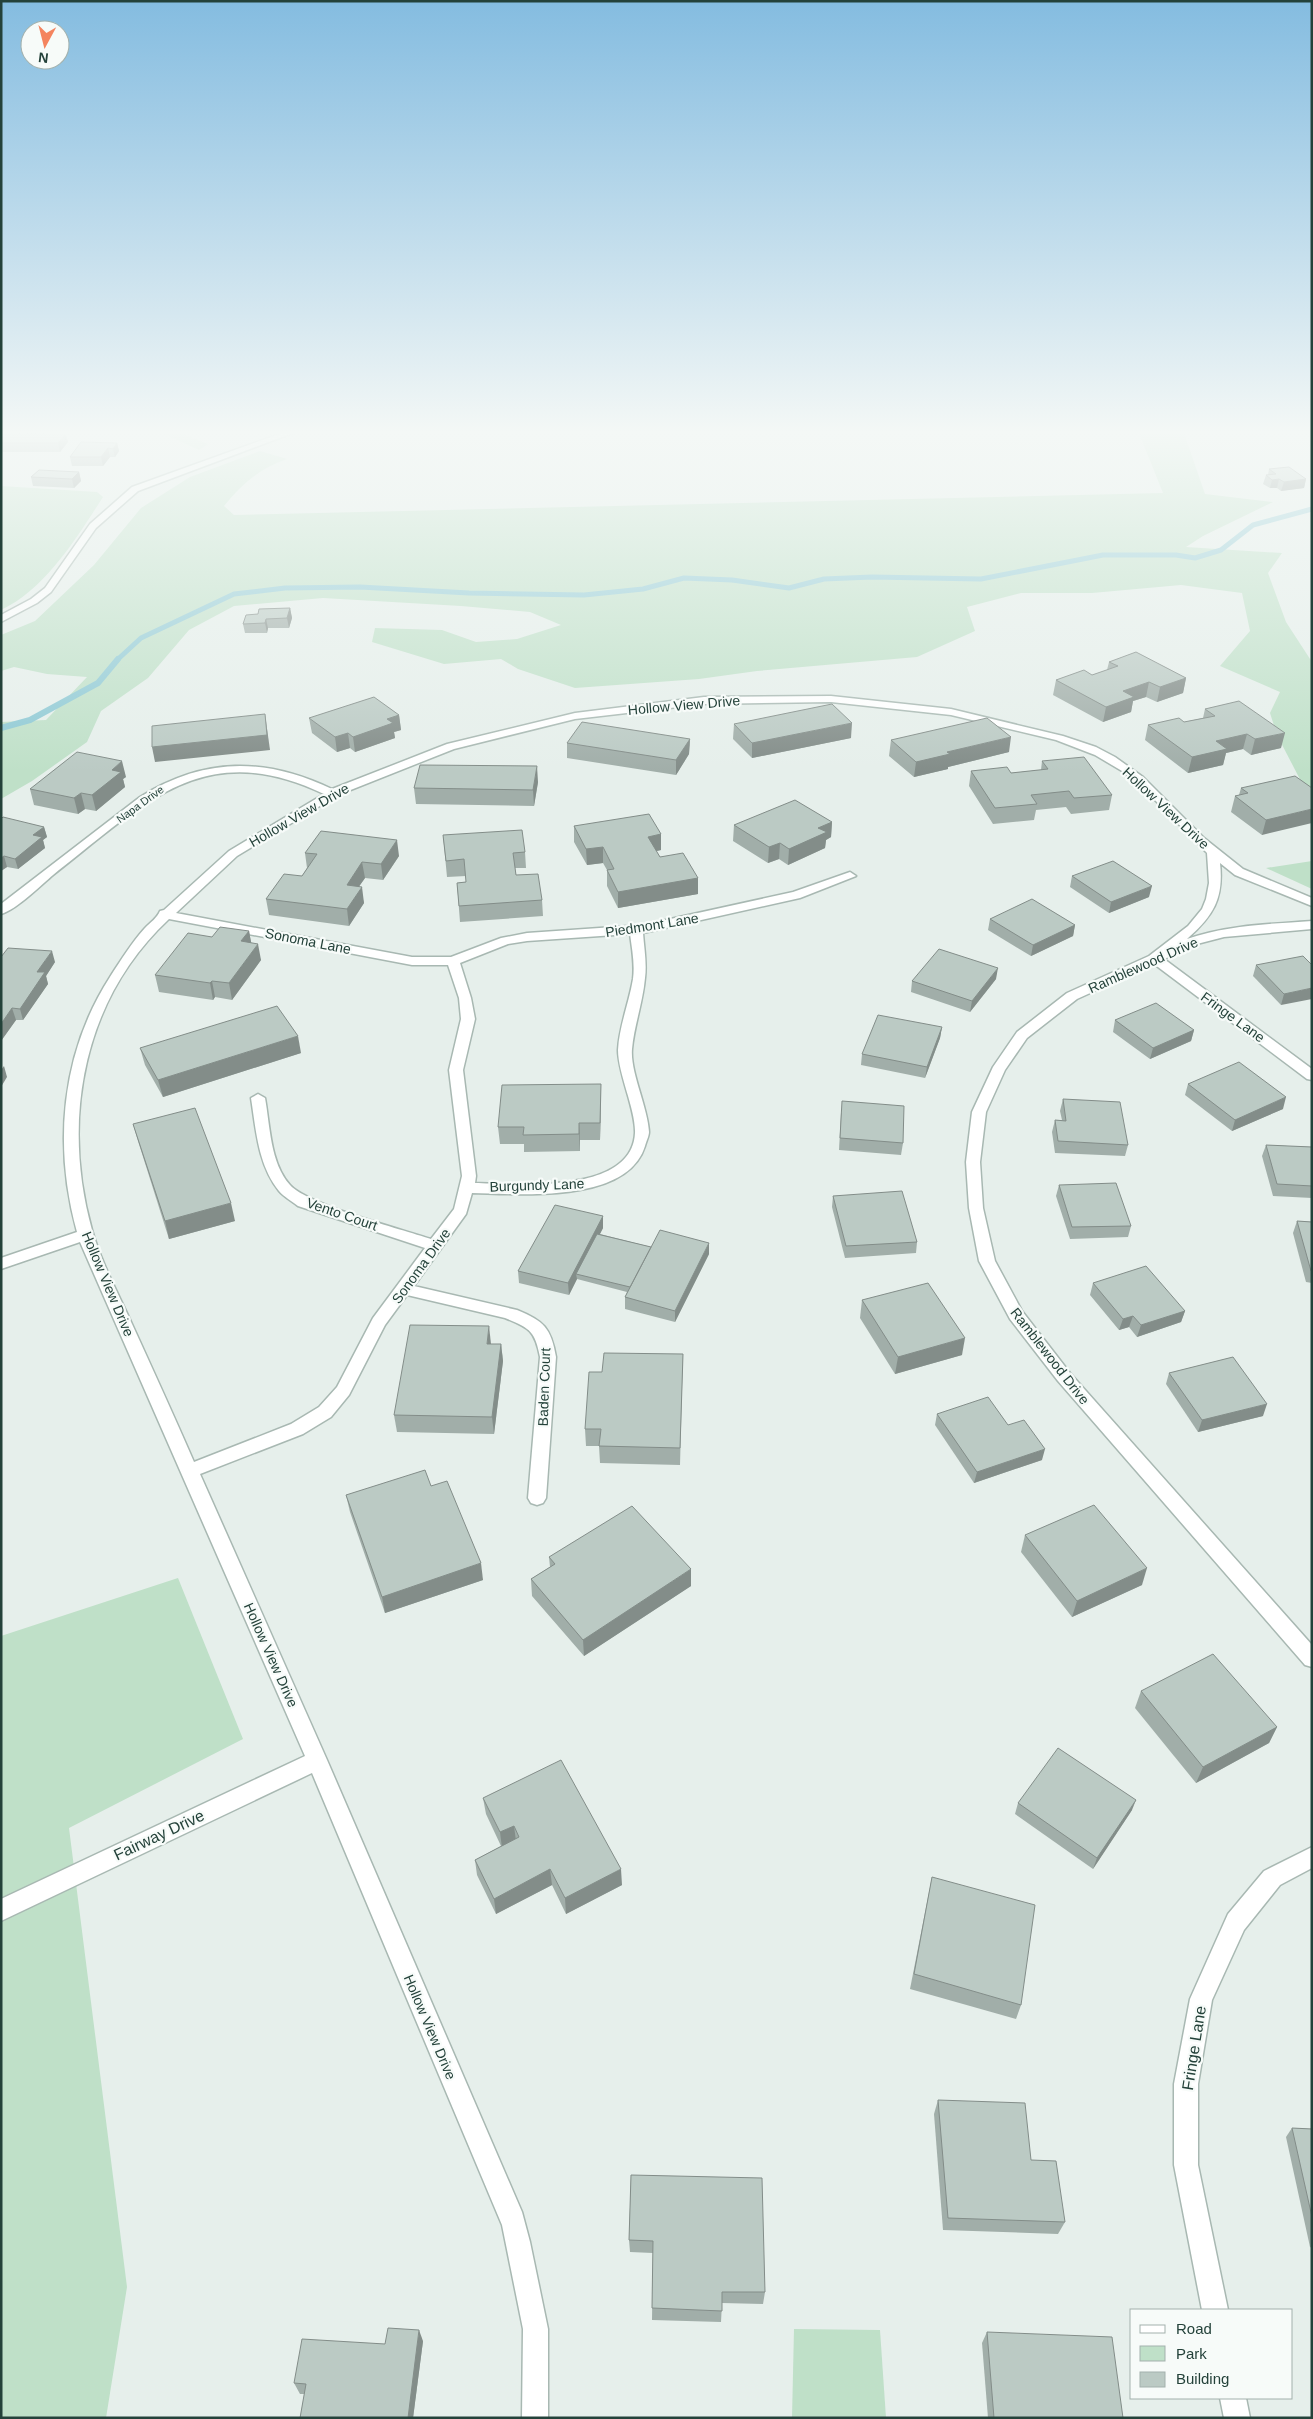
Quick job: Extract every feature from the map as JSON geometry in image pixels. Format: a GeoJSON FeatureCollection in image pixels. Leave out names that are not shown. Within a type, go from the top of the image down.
{"type":"FeatureCollection","features":[{"type":"Feature","properties":{"kind":"street"},"geometry":{"type":"LineString","coordinates":[[1,620],[34,601],[48,590],[79,546]]}},
{"type":"Feature","properties":{"kind":"street","name":"Hollow View Drive"},"geometry":{"type":"LineString","coordinates":[[535,2418],[536,2332],[513,2224],[318,1760],[85,1235],[71,1140],[71,1104],[75,1075],[92,1019],[106,991],[126,959],[164,914],[202,877],[259,836],[375,773],[480,737],[552,720],[704,701],[786,699],[857,702],[939,710],[1003,722],[1064,739],[1114,760],[1143,784],[1171,811],[1191,834],[1239,872],[1312,902]]}},
{"type":"Feature","properties":{"kind":"street","name":"Napa Drive"},"geometry":{"type":"LineString","coordinates":[[1,910],[164,785],[222,770],[271,772],[291,776],[334,794]]}},
{"type":"Feature","properties":{"kind":"street","name":"Hollow View Drive"},"geometry":{"type":"LineString","coordinates":[[1154,958],[1200,921],[1215,889],[1213,852]]}},
{"type":"Feature","properties":{"kind":"street","name":"Piedmont Lane"},"geometry":{"type":"LineString","coordinates":[[453,961],[505,941],[527,937],[636,930],[739,910],[796,895],[850,876]]}},
{"type":"Feature","properties":{"kind":"street","name":"Sonoma Lane"},"geometry":{"type":"LineString","coordinates":[[164,914],[412,961],[453,961]]}},
{"type":"Feature","properties":{"kind":"street","name":"Ramblewood Drive"},"geometry":{"type":"LineString","coordinates":[[1312,925],[1223,933],[1193,942],[1154,958],[1072,996],[1022,1035],[998,1070],[980,1112],[973,1162],[976,1208],[987,1261],[1016,1315],[1064,1377],[1312,1659]]}},
{"type":"Feature","properties":{"kind":"street","name":"Burgundy Lane"},"geometry":{"type":"LineString","coordinates":[[468,1188],[559,1187],[588,1184],[608,1179],[622,1170],[633,1159],[642,1143],[642,1133],[625,1051],[639,979],[640,964],[636,930]]}},
{"type":"Feature","properties":{"kind":"street","name":"Fringe Lane"},"geometry":{"type":"LineString","coordinates":[[1154,958],[1312,1076]]}},
{"type":"Feature","properties":{"kind":"street","name":"Sonoma Drive"},"geometry":{"type":"LineString","coordinates":[[190,1471],[297,1429],[326,1412],[343,1391],[380,1322],[461,1210],[468,1188],[469,1176],[456,1070],[468,1019],[465,998],[453,961]]}},
{"type":"Feature","properties":{"kind":"street","name":"Vento Court"},"geometry":{"type":"LineString","coordinates":[[258,1098],[267,1152],[285,1189],[303,1202],[435,1246]]}},
{"type":"Feature","properties":{"kind":"street"},"geometry":{"type":"LineString","coordinates":[[1,1264],[85,1235]]}},
{"type":"Feature","properties":{"kind":"street","name":"Baden Court"},"geometry":{"type":"LineString","coordinates":[[404,1289],[519,1316],[537,1327],[546,1340],[548,1357],[537,1498]]}},
{"type":"Feature","properties":{"kind":"street","name":"Fairway Drive"},"geometry":{"type":"LineString","coordinates":[[1,1910],[318,1760]]}},
{"type":"Feature","properties":{"kind":"street","name":"Fringe Lane"},"geometry":{"type":"LineString","coordinates":[[1215,2309],[1186,2165],[1186,2084],[1201,1999],[1236,1922],[1272,1878],[1312,1857]]}},
{"type":"Feature","properties":{"kind":"street"},"geometry":{"type":"LineString","coordinates":[[1233,2399],[1237,2418]]}},
{"type":"Feature","properties":{"kind":"green space"},"geometry":{"type":"Polygon","coordinates":[[[1,546],[70,546],[46,576],[32,589],[17,601],[1,610],[1,546]]]}},
{"type":"Feature","properties":{"kind":"green space"},"geometry":{"type":"Polygon","coordinates":[[[110,546],[1188,546],[1186,547],[1282,553],[1268,573],[1286,622],[1312,662],[1312,795],[1305,789],[1277,735],[1270,713],[1280,692],[1220,666],[1250,631],[1242,593],[1181,585],[1092,593],[1021,593],[967,607],[975,631],[917,657],[757,671],[699,679],[575,688],[518,669],[501,659],[444,664],[372,642],[375,628],[442,630],[476,642],[517,639],[561,625],[530,612],[323,598],[234,606],[189,630],[148,678],[101,711],[87,742],[32,781],[1,799],[1,722],[46,720],[87,677],[47,674],[14,667],[1,671],[1,635],[35,621],[94,565],[110,546]]]}},
{"type":"Feature","properties":{"kind":"green space"},"geometry":{"type":"Polygon","coordinates":[[[1312,861],[1312,889],[1266,868],[1312,861]]]}},
{"type":"Feature","properties":{"kind":"green space"},"geometry":{"type":"Polygon","coordinates":[[[178,1578],[243,1739],[69,1828],[127,2287],[106,2418],[1,2418],[1,1636],[178,1578]]]}},
{"type":"Feature","properties":{"kind":"green space"},"geometry":{"type":"Polygon","coordinates":[[[794,2329],[880,2330],[886,2418],[792,2418],[794,2329]]]}},
{"type":"Feature","properties":{"kind":"building"},"geometry":{"type":"Polygon","coordinates":[[[290,608],[287,618],[266,619],[265,623],[243,624],[246,615],[258,614],[259,609],[290,608]]]}},
{"type":"Feature","properties":{"kind":"building"},"geometry":{"type":"Polygon","coordinates":[[[1136,652],[1186,678],[1160,687],[1149,682],[1123,691],[1134,697],[1106,707],[1056,680],[1084,670],[1092,675],[1118,666],[1109,662],[1136,652]]]}},
{"type":"Feature","properties":{"kind":"building"},"geometry":{"type":"Polygon","coordinates":[[[374,697],[399,715],[387,719],[393,723],[353,737],[348,733],[335,737],[309,718],[374,697]]]}},
{"type":"Feature","properties":{"kind":"building"},"geometry":{"type":"Polygon","coordinates":[[[1239,701],[1285,733],[1255,739],[1247,734],[1216,741],[1227,749],[1192,757],[1148,725],[1179,718],[1184,722],[1215,716],[1205,709],[1239,701]]]}},
{"type":"Feature","properties":{"kind":"building"},"geometry":{"type":"Polygon","coordinates":[[[832,704],[852,723],[752,743],[734,724],[832,704]]]}},
{"type":"Feature","properties":{"kind":"building"},"geometry":{"type":"Polygon","coordinates":[[[265,714],[267,735],[152,747],[152,726],[265,714]]]}},
{"type":"Feature","properties":{"kind":"building"},"geometry":{"type":"Polygon","coordinates":[[[987,718],[1011,737],[947,752],[950,754],[916,762],[891,740],[987,718]]]}},
{"type":"Feature","properties":{"kind":"building"},"geometry":{"type":"Polygon","coordinates":[[[582,722],[690,739],[676,760],[567,743],[582,722]]]}},
{"type":"Feature","properties":{"kind":"building"},"geometry":{"type":"Polygon","coordinates":[[[77,752],[122,761],[112,770],[121,772],[92,795],[81,793],[74,798],[30,789],[77,752]]]}},
{"type":"Feature","properties":{"kind":"building"},"geometry":{"type":"Polygon","coordinates":[[[1084,757],[1112,795],[1074,798],[1069,791],[1031,795],[1037,804],[995,808],[971,771],[1007,767],[1011,773],[1048,769],[1042,761],[1084,757]]]}},
{"type":"Feature","properties":{"kind":"building"},"geometry":{"type":"Polygon","coordinates":[[[420,765],[537,766],[533,790],[414,788],[420,765]]]}},
{"type":"Feature","properties":{"kind":"building"},"geometry":{"type":"Polygon","coordinates":[[[1295,776],[1312,788],[1312,809],[1266,820],[1235,796],[1248,793],[1241,788],[1295,776]]]}},
{"type":"Feature","properties":{"kind":"building"},"geometry":{"type":"Polygon","coordinates":[[[795,800],[832,822],[818,828],[827,832],[789,849],[780,843],[769,847],[734,825],[795,800]]]}},
{"type":"Feature","properties":{"kind":"building"},"geometry":{"type":"Polygon","coordinates":[[[649,814],[661,834],[648,837],[660,857],[683,853],[698,878],[618,892],[607,870],[614,869],[603,847],[586,849],[574,826],[649,814]]]}},
{"type":"Feature","properties":{"kind":"building"},"geometry":{"type":"Polygon","coordinates":[[[3,817],[44,827],[33,835],[42,837],[15,859],[4,856],[1,858],[1,819],[3,817]]]}},
{"type":"Feature","properties":{"kind":"building"},"geometry":{"type":"Polygon","coordinates":[[[522,830],[525,852],[513,853],[516,875],[538,874],[542,900],[459,906],[457,883],[466,882],[464,859],[446,861],[443,835],[522,830]]]}},
{"type":"Feature","properties":{"kind":"building"},"geometry":{"type":"Polygon","coordinates":[[[321,831],[397,840],[381,864],[362,862],[347,885],[362,887],[347,909],[266,899],[284,874],[302,876],[317,854],[305,853],[321,831]]]}},
{"type":"Feature","properties":{"kind":"building"},"geometry":{"type":"Polygon","coordinates":[[[1113,861],[1152,886],[1111,902],[1072,876],[1113,861]]]}},
{"type":"Feature","properties":{"kind":"building"},"geometry":{"type":"Polygon","coordinates":[[[1032,899],[1075,925],[1033,945],[990,919],[1032,899]]]}},
{"type":"Feature","properties":{"kind":"building"},"geometry":{"type":"Polygon","coordinates":[[[220,927],[249,931],[241,941],[258,944],[229,983],[212,981],[210,983],[155,975],[188,933],[212,937],[220,927]]]}},
{"type":"Feature","properties":{"kind":"building"},"geometry":{"type":"Polygon","coordinates":[[[8,948],[52,951],[37,972],[45,972],[20,1009],[12,1008],[1,1024],[1,957],[8,948]]]}},
{"type":"Feature","properties":{"kind":"building"},"geometry":{"type":"Polygon","coordinates":[[[939,949],[998,968],[972,1001],[912,981],[939,949]]]}},
{"type":"Feature","properties":{"kind":"building"},"geometry":{"type":"Polygon","coordinates":[[[1303,956],[1312,965],[1312,988],[1284,994],[1256,965],[1303,956]]]}},
{"type":"Feature","properties":{"kind":"building"},"geometry":{"type":"Polygon","coordinates":[[[1156,1003],[1194,1030],[1153,1048],[1115,1020],[1156,1003]]]}},
{"type":"Feature","properties":{"kind":"building"},"geometry":{"type":"Polygon","coordinates":[[[277,1006],[298,1036],[158,1080],[140,1048],[277,1006]]]}},
{"type":"Feature","properties":{"kind":"building"},"geometry":{"type":"Polygon","coordinates":[[[878,1015],[942,1027],[927,1067],[862,1054],[878,1015]]]}},
{"type":"Feature","properties":{"kind":"building"},"geometry":{"type":"Polygon","coordinates":[[[1239,1062],[1286,1097],[1235,1120],[1188,1084],[1239,1062]]]}},
{"type":"Feature","properties":{"kind":"building"},"geometry":{"type":"Polygon","coordinates":[[[601,1084],[600,1123],[579,1123],[579,1134],[523,1135],[524,1127],[498,1127],[502,1085],[601,1084]]]}},
{"type":"Feature","properties":{"kind":"building"},"geometry":{"type":"Polygon","coordinates":[[[1063,1099],[1120,1102],[1128,1145],[1058,1141],[1055,1120],[1066,1121],[1063,1099]]]}},
{"type":"Feature","properties":{"kind":"building"},"geometry":{"type":"Polygon","coordinates":[[[842,1101],[904,1106],[903,1143],[840,1138],[842,1101]]]}},
{"type":"Feature","properties":{"kind":"building"},"geometry":{"type":"Polygon","coordinates":[[[195,1108],[231,1203],[165,1221],[133,1124],[195,1108]]]}},
{"type":"Feature","properties":{"kind":"building"},"geometry":{"type":"Polygon","coordinates":[[[1266,1145],[1312,1147],[1312,1186],[1277,1184],[1266,1145]]]}},
{"type":"Feature","properties":{"kind":"building"},"geometry":{"type":"Polygon","coordinates":[[[1116,1183],[1131,1226],[1072,1227],[1059,1185],[1116,1183]]]}},
{"type":"Feature","properties":{"kind":"building"},"geometry":{"type":"Polygon","coordinates":[[[902,1191],[917,1242],[846,1246],[833,1196],[902,1191]]]}},
{"type":"Feature","properties":{"kind":"building"},"geometry":{"type":"Polygon","coordinates":[[[555,1205],[603,1216],[568,1283],[518,1271],[555,1205]]]}},
{"type":"Feature","properties":{"kind":"building"},"geometry":{"type":"Polygon","coordinates":[[[1297,1221],[1312,1222],[1312,1271],[1311,1271],[1297,1221]]]}},
{"type":"Feature","properties":{"kind":"building"},"geometry":{"type":"Polygon","coordinates":[[[660,1230],[709,1243],[675,1311],[625,1297],[660,1230]]]}},
{"type":"Feature","properties":{"kind":"building"},"geometry":{"type":"Polygon","coordinates":[[[597,1234],[651,1247],[630,1287],[576,1274],[597,1234]]]}},
{"type":"Feature","properties":{"kind":"building"},"geometry":{"type":"Polygon","coordinates":[[[1146,1266],[1185,1311],[1141,1325],[1133,1316],[1123,1319],[1093,1283],[1146,1266]]]}},
{"type":"Feature","properties":{"kind":"building"},"geometry":{"type":"Polygon","coordinates":[[[928,1283],[965,1338],[898,1357],[862,1300],[928,1283]]]}},
{"type":"Feature","properties":{"kind":"building"},"geometry":{"type":"Polygon","coordinates":[[[410,1325],[489,1326],[487,1344],[501,1344],[492,1417],[394,1415],[410,1325]]]}},
{"type":"Feature","properties":{"kind":"building"},"geometry":{"type":"Polygon","coordinates":[[[604,1353],[683,1354],[680,1448],[599,1446],[601,1429],[585,1429],[589,1372],[602,1372],[604,1353]]]}},
{"type":"Feature","properties":{"kind":"building"},"geometry":{"type":"Polygon","coordinates":[[[1233,1357],[1267,1404],[1202,1420],[1169,1373],[1233,1357]]]}},
{"type":"Feature","properties":{"kind":"building"},"geometry":{"type":"Polygon","coordinates":[[[988,1397],[1008,1425],[1024,1420],[1045,1449],[977,1472],[937,1414],[988,1397]]]}},
{"type":"Feature","properties":{"kind":"building"},"geometry":{"type":"Polygon","coordinates":[[[425,1470],[431,1486],[447,1481],[481,1563],[382,1597],[346,1495],[425,1470]]]}},
{"type":"Feature","properties":{"kind":"building"},"geometry":{"type":"Polygon","coordinates":[[[1094,1505],[1147,1568],[1077,1601],[1025,1535],[1094,1505]]]}},
{"type":"Feature","properties":{"kind":"building"},"geometry":{"type":"Polygon","coordinates":[[[632,1506],[691,1569],[583,1640],[531,1579],[555,1564],[549,1557],[632,1506]]]}},
{"type":"Feature","properties":{"kind":"building"},"geometry":{"type":"Polygon","coordinates":[[[1213,1654],[1277,1727],[1203,1767],[1141,1691],[1213,1654]]]}},
{"type":"Feature","properties":{"kind":"building"},"geometry":{"type":"Polygon","coordinates":[[[1058,1748],[1136,1800],[1097,1858],[1018,1803],[1058,1748]]]}},
{"type":"Feature","properties":{"kind":"building"},"geometry":{"type":"Polygon","coordinates":[[[561,1760],[621,1869],[565,1898],[550,1869],[494,1899],[475,1860],[519,1837],[514,1826],[500,1832],[483,1798],[561,1760]]]}},
{"type":"Feature","properties":{"kind":"building"},"geometry":{"type":"Polygon","coordinates":[[[932,1877],[1035,1905],[1021,2005],[914,1974],[932,1877]]]}},
{"type":"Feature","properties":{"kind":"building"},"geometry":{"type":"Polygon","coordinates":[[[938,2100],[1025,2103],[1031,2160],[1056,2161],[1065,2222],[948,2218],[938,2100]]]}},
{"type":"Feature","properties":{"kind":"building"},"geometry":{"type":"Polygon","coordinates":[[[1292,2128],[1312,2129],[1312,2217],[1292,2128]]]}},
{"type":"Feature","properties":{"kind":"building"},"geometry":{"type":"Polygon","coordinates":[[[631,2175],[762,2178],[765,2292],[722,2292],[722,2311],[652,2308],[653,2241],[629,2240],[631,2175]]]}},
{"type":"Feature","properties":{"kind":"building"},"geometry":{"type":"Polygon","coordinates":[[[388,2328],[419,2330],[408,2418],[300,2418],[306,2384],[294,2383],[302,2339],[385,2344],[388,2328]]]}},
{"type":"Feature","properties":{"kind":"building"},"geometry":{"type":"Polygon","coordinates":[[[987,2332],[1112,2337],[1123,2418],[994,2418],[987,2332]]]}},
{"type":"Feature","properties":{"kind":"waterway"},"geometry":{"type":"LineString","coordinates":[[117,660],[141,638],[234,594],[285,588],[360,587],[469,593],[584,595],[643,589],[684,578],[732,580],[789,588],[824,579],[872,577],[981,579],[1103,555],[1176,555],[1195,558],[1221,550],[1226,546]]}},
{"type":"Feature","properties":{"kind":"waterway"},"geometry":{"type":"LineString","coordinates":[[1,728],[30,720],[98,683],[117,660]]}}]}
